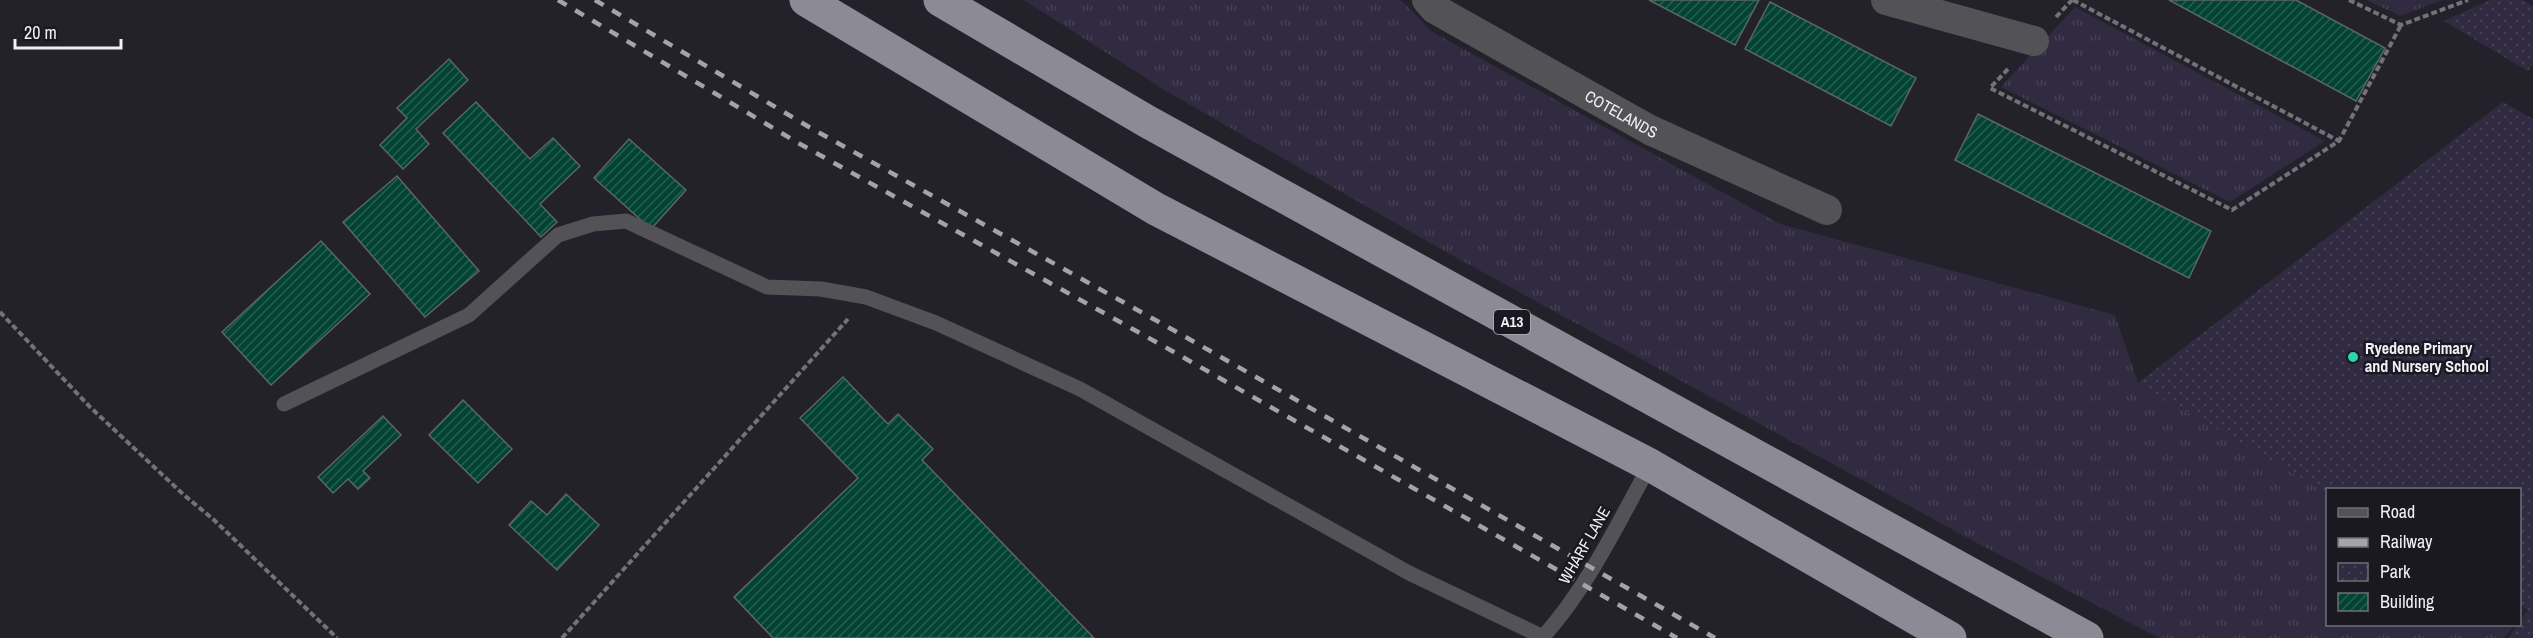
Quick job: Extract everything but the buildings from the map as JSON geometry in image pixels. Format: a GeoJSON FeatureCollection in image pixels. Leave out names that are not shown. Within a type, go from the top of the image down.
{"type":"FeatureCollection","features":[{"type":"Feature","properties":{"kind":"highway"},"geometry":{"type":"LineString","coordinates":[[806,0],[1156,209],[1650,465],[1950,638]]}},
{"type":"Feature","properties":{"kind":"highway","name":"A13"},"geometry":{"type":"LineString","coordinates":[[940,0],[1148,122],[2087,638]]}},
{"type":"Feature","properties":{"kind":"street","name":"COTELANDS"},"geometry":{"type":"LineString","coordinates":[[1427,0],[1434,9],[1650,130],[1827,210]]}},
{"type":"Feature","properties":{"kind":"street"},"geometry":{"type":"LineString","coordinates":[[1886,0],[2034,41]]}},
{"type":"Feature","properties":{"kind":"lane"},"geometry":{"type":"LineString","coordinates":[[284,404],[469,315],[558,235],[592,224],[626,221],[767,287],[821,289],[866,297],[936,323],[1080,389],[1409,573],[1542,637]]}},
{"type":"Feature","properties":{"kind":"lane","name":"WHARF LANE"},"geometry":{"type":"LineString","coordinates":[[1542,637],[1558,620],[1593,570],[1650,465]]}},
{"type":"Feature","properties":{"kind":"path"},"geometry":{"type":"LineString","coordinates":[[2339,141],[2072,0],[1990,88],[2232,210],[2339,141],[2402,26],[2468,0]]}},
{"type":"Feature","properties":{"kind":"path"},"geometry":{"type":"LineString","coordinates":[[2349,0],[2402,26]]}},
{"type":"Feature","properties":{"kind":"path"},"geometry":{"type":"LineString","coordinates":[[562,638],[805,369],[866,297]]}},
{"type":"Feature","properties":{"kind":"path"},"geometry":{"type":"LineString","coordinates":[[0,312],[90,407],[213,519],[337,638]]}},
{"type":"Feature","properties":{"kind":"green space"},"geometry":{"type":"Polygon","coordinates":[[[1024,0],[1401,0],[1431,31],[1780,224],[2115,315],[2138,383],[2326,492],[2326,626],[2514,626],[2504,638],[2159,638],[1977,543],[1437,247],[1166,91],[1024,0]]]}},
{"type":"Feature","properties":{"kind":"green space"},"geometry":{"type":"Polygon","coordinates":[[[2367,0],[2442,0],[2400,16],[2367,0]]]}},
{"type":"Feature","properties":{"kind":"green space"},"geometry":{"type":"Polygon","coordinates":[[[2490,0],[2522,0],[2533,6],[2533,64],[2528,71],[2444,21],[2490,0]]]}},
{"type":"Feature","properties":{"kind":"green space"},"geometry":{"type":"Polygon","coordinates":[[[2075,7],[2325,141],[2230,202],[2001,87],[2075,7]]]}},
{"type":"Feature","properties":{"kind":"green space","name":"Ryedene Primary and Nursery School"},"geometry":{"type":"Polygon","coordinates":[[[2503,102],[2533,119],[2533,638],[2508,638],[2517,626],[2521,626],[2521,620],[2528,610],[2521,606],[2521,488],[2326,488],[2326,492],[2138,383],[2503,102]]]}},
{"type":"Feature","properties":{"kind":"railway"},"geometry":{"type":"LineString","coordinates":[[558,0],[800,144],[1165,347],[1677,638]]}},
{"type":"Feature","properties":{"kind":"railway"},"geometry":{"type":"LineString","coordinates":[[595,0],[809,127],[1175,331],[1715,638]]}},
{"type":"Feature","properties":{"kind":"place","name":"Ryedene Primary and Nursery School"},"geometry":{"type":"Point","coordinates":[2353,357]}}]}
